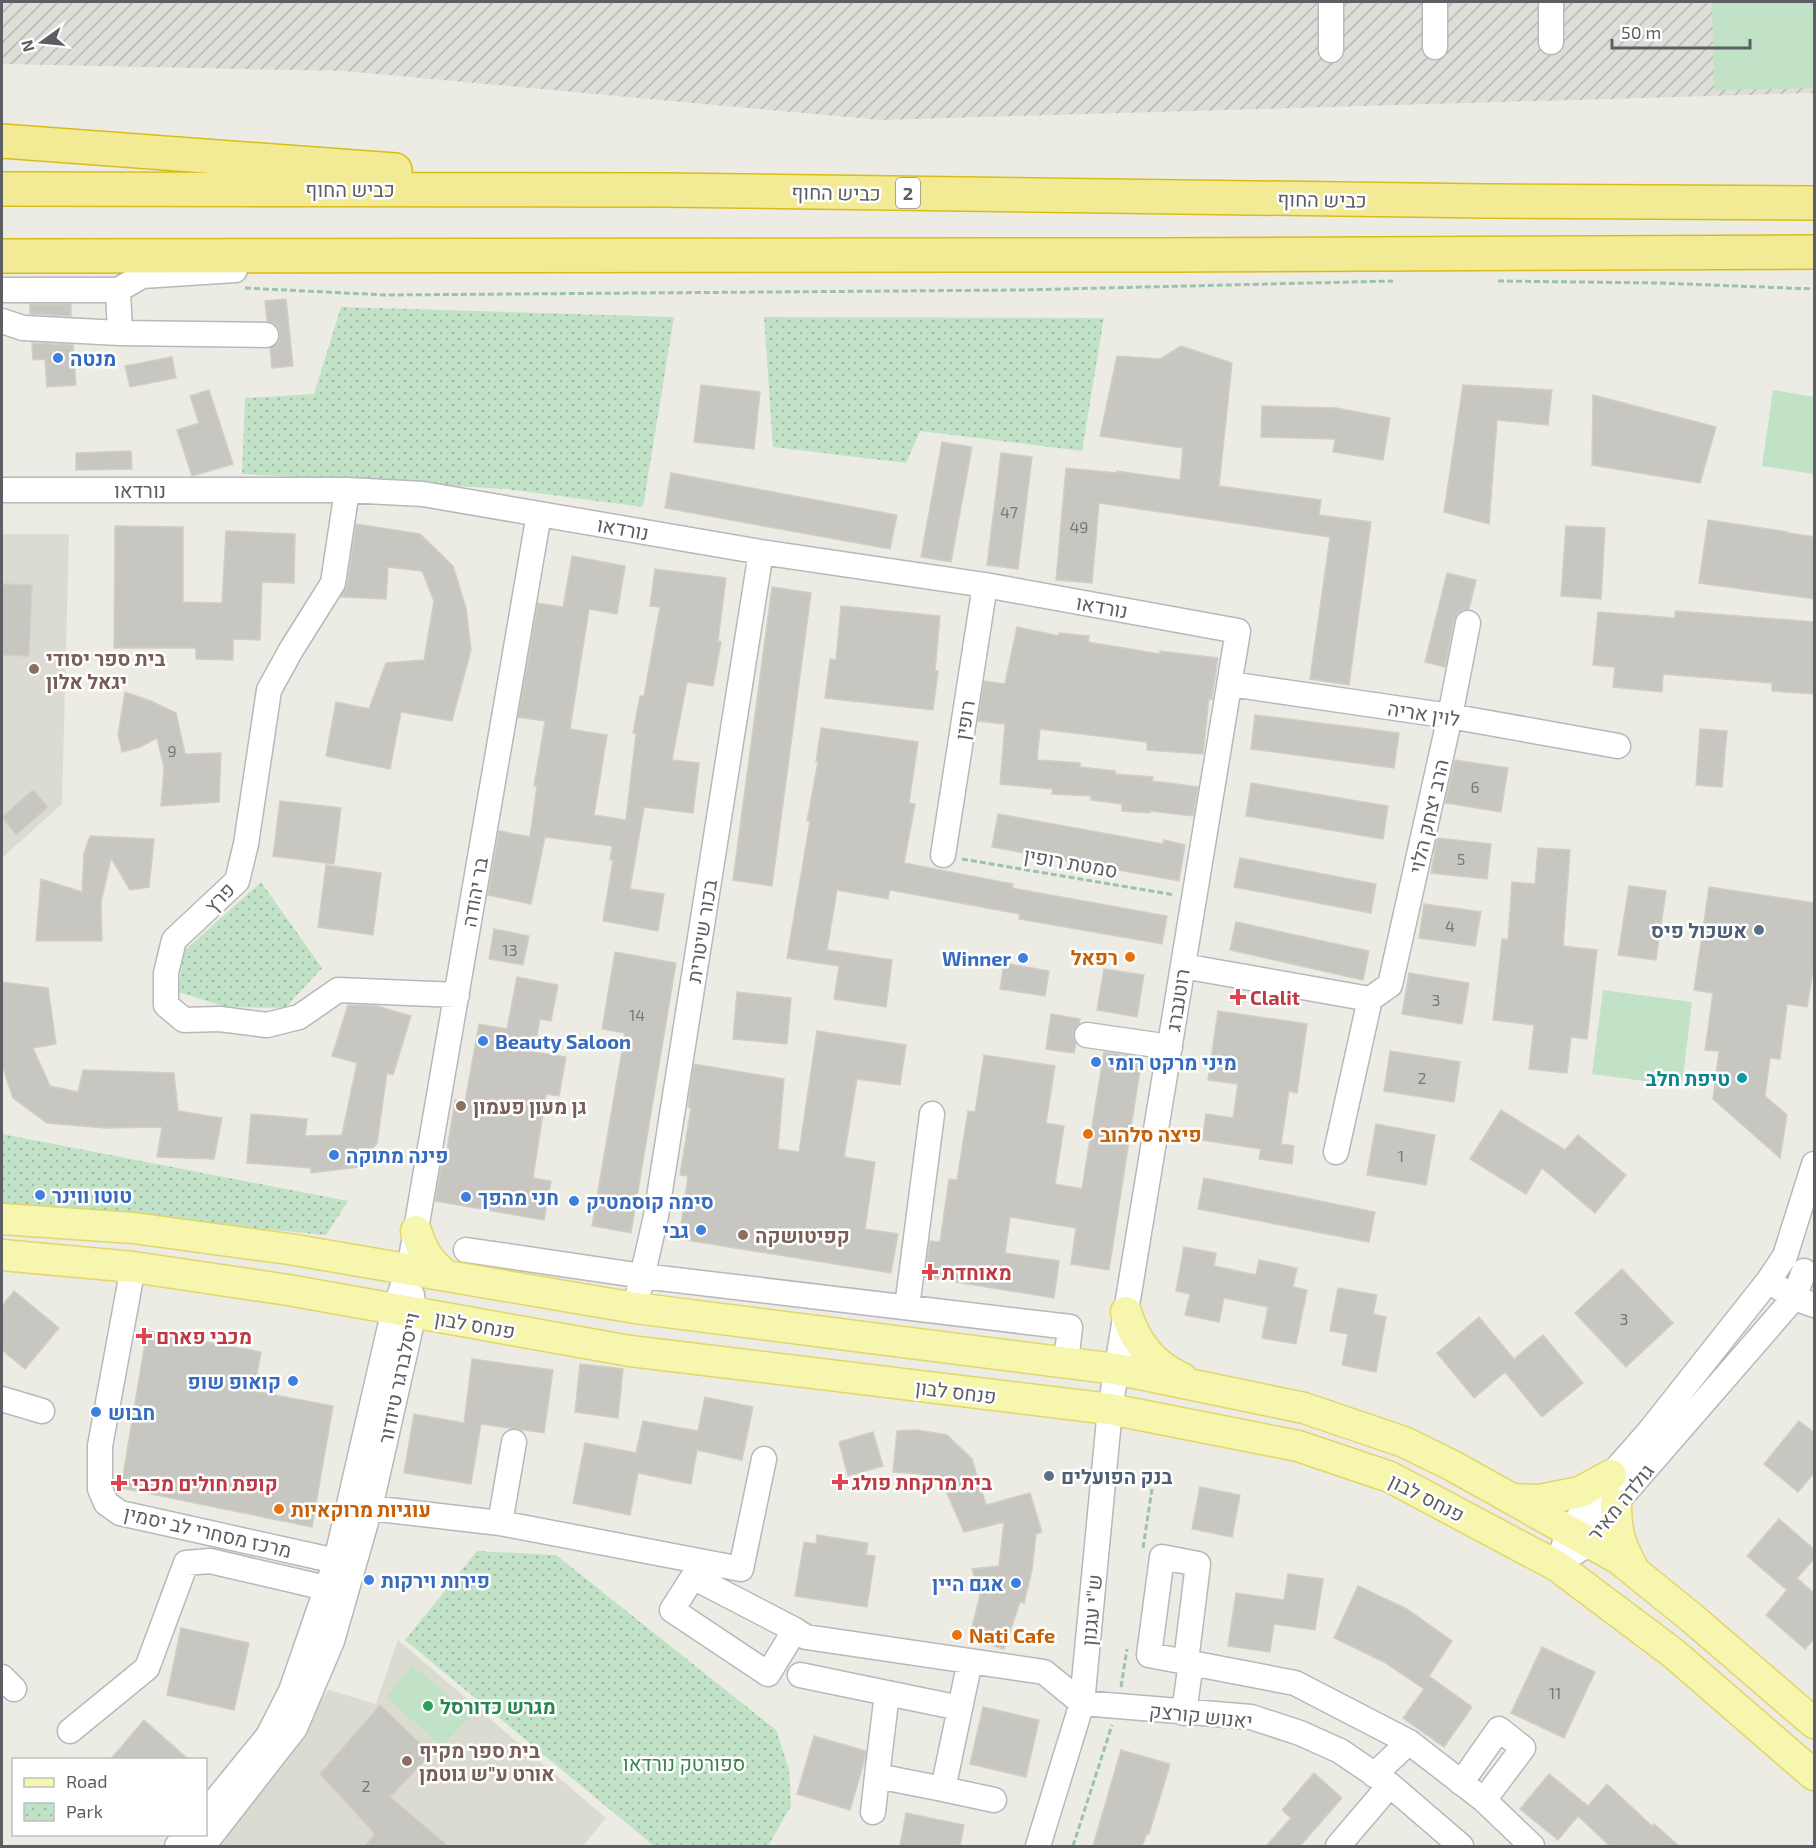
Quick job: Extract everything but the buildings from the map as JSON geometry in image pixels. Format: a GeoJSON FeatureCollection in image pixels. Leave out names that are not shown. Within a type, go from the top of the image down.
{"type":"FeatureCollection","features":[{"type":"Feature","properties":{"kind":"highway"},"geometry":{"type":"LineString","coordinates":[[2,141],[666,189]]}},
{"type":"Feature","properties":{"kind":"highway","name":"כביש החוף"},"geometry":{"type":"LineString","coordinates":[[2,189],[666,189],[1486,201],[1815,203]]}},
{"type":"Feature","properties":{"kind":"highway"},"geometry":{"type":"LineString","coordinates":[[2,256],[1815,252]]}},
{"type":"Feature","properties":{"kind":"main road","name":"פנחס לבון"},"geometry":{"type":"LineString","coordinates":[[2,1219],[133,1228],[289,1249],[636,1308],[1116,1369],[1304,1408],[1404,1442],[1453,1466],[1619,1559],[1815,1723]]}},
{"type":"Feature","properties":{"kind":"main road"},"geometry":{"type":"LineString","coordinates":[[417,1231],[422,1249],[430,1261],[445,1275]]}},
{"type":"Feature","properties":{"kind":"main road","name":"פנחס לבון"},"geometry":{"type":"LineString","coordinates":[[2,1255],[133,1267],[288,1290],[630,1351],[1110,1409],[1298,1446],[1390,1477],[1557,1566],[1673,1653],[1815,1774]]}},
{"type":"Feature","properties":{"kind":"main road"},"geometry":{"type":"LineString","coordinates":[[1126,1312],[1131,1330],[1141,1346],[1155,1361],[1175,1375],[1210,1389]]}},
{"type":"Feature","properties":{"kind":"main road"},"geometry":{"type":"LineString","coordinates":[[1510,1498],[1539,1500],[1580,1492],[1614,1490],[1621,1546],[1635,1572]]}},
{"type":"Feature","properties":{"kind":"street"},"geometry":{"type":"LineString","coordinates":[[1331,2],[1331,50]]}},
{"type":"Feature","properties":{"kind":"street"},"geometry":{"type":"LineString","coordinates":[[1435,2],[1435,47]]}},
{"type":"Feature","properties":{"kind":"street"},"geometry":{"type":"LineString","coordinates":[[1551,2],[1551,42]]}},
{"type":"Feature","properties":{"kind":"street"},"geometry":{"type":"LineString","coordinates":[[2,290],[118,290],[142,276],[443,256]]}},
{"type":"Feature","properties":{"kind":"street"},"geometry":{"type":"LineString","coordinates":[[118,290],[120,333]]}},
{"type":"Feature","properties":{"kind":"street"},"geometry":{"type":"LineString","coordinates":[[2,321],[23,328],[120,333],[266,335]]}},
{"type":"Feature","properties":{"kind":"street","name":"נורדאו"},"geometry":{"type":"LineString","coordinates":[[2,490],[346,490],[423,494],[760,552],[985,585],[1238,632]]}},
{"type":"Feature","properties":{"kind":"street","name":"פרץ"},"geometry":{"type":"LineString","coordinates":[[346,490],[333,583],[269,690],[246,844],[237,881],[174,940],[166,973],[166,1005],[184,1020],[220,1019],[267,1025],[299,1017],[338,990],[457,995]]}},
{"type":"Feature","properties":{"kind":"street","name":"בר יהודה"},"geometry":{"type":"LineString","coordinates":[[409,1270],[539,514]]}},
{"type":"Feature","properties":{"kind":"street","name":"בכור שיטרית"},"geometry":{"type":"LineString","coordinates":[[636,1308],[657,1204],[760,552]]}},
{"type":"Feature","properties":{"kind":"street","name":"רופין"},"geometry":{"type":"LineString","coordinates":[[943,855],[985,585]]}},
{"type":"Feature","properties":{"kind":"street","name":"הרב יצחק הלוי"},"geometry":{"type":"LineString","coordinates":[[1370,999],[1390,985],[1450,716],[1468,623]]}},
{"type":"Feature","properties":{"kind":"street","name":"רוטנברג"},"geometry":{"type":"LineString","coordinates":[[1116,1369],[1238,632]]}},
{"type":"Feature","properties":{"kind":"street","name":"לוין אריה"},"geometry":{"type":"LineString","coordinates":[[1230,684],[1450,716],[1618,746]]}},
{"type":"Feature","properties":{"kind":"street"},"geometry":{"type":"LineString","coordinates":[[1183,966],[1370,999],[1336,1152]]}},
{"type":"Feature","properties":{"kind":"street"},"geometry":{"type":"LineString","coordinates":[[1087,1035],[1170,1047]]}},
{"type":"Feature","properties":{"kind":"street"},"geometry":{"type":"LineString","coordinates":[[907,1307],[932,1114]]}},
{"type":"Feature","properties":{"kind":"street","name":"גולדה מאיר"},"geometry":{"type":"LineString","coordinates":[[1557,1566],[1614,1490],[1657,1440],[1769,1281],[1785,1256],[1815,1164]]}},
{"type":"Feature","properties":{"kind":"street"},"geometry":{"type":"LineString","coordinates":[[466,1250],[643,1276],[1070,1327],[1066,1362]]}},
{"type":"Feature","properties":{"kind":"street","name":"גולדה מאיר"},"geometry":{"type":"LineString","coordinates":[[1657,1440],[1804,1301],[1809,1275],[1785,1256]]}},
{"type":"Feature","properties":{"kind":"street","name":"מרכז מסחרי לב יסמין"},"geometry":{"type":"LineString","coordinates":[[133,1267],[100,1446],[100,1489],[106,1503],[120,1513],[336,1561]]}},
{"type":"Feature","properties":{"kind":"street","name":"וייסלברגר טיודור"},"geometry":{"type":"LineString","coordinates":[[203,1846],[295,1728],[332,1641],[404,1311],[409,1270]]}},
{"type":"Feature","properties":{"kind":"street"},"geometry":{"type":"LineString","coordinates":[[1769,1281],[1804,1301]]}},
{"type":"Feature","properties":{"kind":"street","name":"ש\"י עגנון"},"geometry":{"type":"LineString","coordinates":[[1038,1846],[1082,1703],[1110,1409],[1116,1369]]}},
{"type":"Feature","properties":{"kind":"street"},"geometry":{"type":"LineString","coordinates":[[2,1399],[42,1411]]}},
{"type":"Feature","properties":{"kind":"street"},"geometry":{"type":"LineString","coordinates":[[500,1523],[513,1442]]}},
{"type":"Feature","properties":{"kind":"street"},"geometry":{"type":"LineString","coordinates":[[360,1506],[500,1523],[741,1569],[764,1459]]}},
{"type":"Feature","properties":{"kind":"street","name":"וייסלברגר טיודור"},"geometry":{"type":"LineString","coordinates":[[207,1811],[268,1736],[291,1690],[336,1561],[360,1506]]}},
{"type":"Feature","properties":{"kind":"street"},"geometry":{"type":"LineString","coordinates":[[70,1731],[147,1668],[186,1563],[210,1561],[326,1588]]}},
{"type":"Feature","properties":{"kind":"street"},"geometry":{"type":"LineString","coordinates":[[795,1630],[768,1674],[672,1610],[693,1577],[795,1630],[806,1636],[1044,1672],[1082,1703]]}},
{"type":"Feature","properties":{"kind":"street"},"geometry":{"type":"LineString","coordinates":[[942,1789],[970,1661]]}},
{"type":"Feature","properties":{"kind":"street"},"geometry":{"type":"LineString","coordinates":[[1184,1713],[1188,1662],[1294,1683],[1409,1742],[1484,1800],[1532,1846]]}},
{"type":"Feature","properties":{"kind":"street"},"geometry":{"type":"LineString","coordinates":[[800,1675],[960,1708]]}},
{"type":"Feature","properties":{"kind":"street"},"geometry":{"type":"LineString","coordinates":[[873,1812],[887,1693]]}},
{"type":"Feature","properties":{"kind":"street","name":"יאנוש קורצק"},"geometry":{"type":"LineString","coordinates":[[1082,1703],[1251,1718],[1290,1730],[1340,1751],[1382,1780],[1461,1846]]}},
{"type":"Feature","properties":{"kind":"street"},"geometry":{"type":"LineString","coordinates":[[1461,1783],[1499,1729],[1523,1748],[1484,1800]]}},
{"type":"Feature","properties":{"kind":"street"},"geometry":{"type":"LineString","coordinates":[[1338,1846],[1409,1742]]}},
{"type":"Feature","properties":{"kind":"street"},"geometry":{"type":"LineString","coordinates":[[877,1776],[994,1800]]}},
{"type":"Feature","properties":{"kind":"path"},"geometry":{"type":"LineString","coordinates":[[236,287],[386,296],[1020,290],[1398,281]]}},
{"type":"Feature","properties":{"kind":"path"},"geometry":{"type":"LineString","coordinates":[[1493,281],[1659,283],[1815,289]]}},
{"type":"Feature","properties":{"kind":"path","name":"סמטת רופין"},"geometry":{"type":"LineString","coordinates":[[943,855],[1194,898]]}},
{"type":"Feature","properties":{"kind":"path"},"geometry":{"type":"LineString","coordinates":[[1073,1846],[1110,1734],[1128,1641]]}},
{"type":"Feature","properties":{"kind":"shaded area"},"geometry":{"type":"Polygon","coordinates":[[[2,2],[1814,2],[1814,93],[880,120],[344,71],[2,64],[2,2]]]}},
{"type":"Feature","properties":{"kind":"shaded area","name":"בית ספר יסודי יגאל אלון"},"geometry":{"type":"Polygon","coordinates":[[[2,534],[69,534],[62,804],[2,858],[2,534]]]}},
{"type":"Feature","properties":{"kind":"shaded area","name":"בית ספר מקיף אורט ע\"ש גוטמן"},"geometry":{"type":"Polygon","coordinates":[[[398,1640],[606,1818],[583,1846],[208,1846],[329,1690],[376,1704],[398,1640]]]}},
{"type":"Feature","properties":{"kind":"green space"},"geometry":{"type":"Polygon","coordinates":[[[1712,2],[1814,2],[1814,88],[1714,90],[1712,2]]]}},
{"type":"Feature","properties":{"kind":"green space"},"geometry":{"type":"Polygon","coordinates":[[[341,307],[674,317],[643,507],[507,489],[242,474],[245,398],[314,394],[341,307]]]}},
{"type":"Feature","properties":{"kind":"green space"},"geometry":{"type":"Polygon","coordinates":[[[764,317],[1104,318],[1082,451],[920,431],[906,463],[773,447],[764,317]]]}},
{"type":"Feature","properties":{"kind":"green space"},"geometry":{"type":"Polygon","coordinates":[[[1773,390],[1814,397],[1814,474],[1762,466],[1773,390]]]}},
{"type":"Feature","properties":{"kind":"green space"},"geometry":{"type":"Polygon","coordinates":[[[261,882],[322,968],[285,1008],[226,1007],[178,992],[184,951],[261,882]]]}},
{"type":"Feature","properties":{"kind":"green space"},"geometry":{"type":"Polygon","coordinates":[[[1603,990],[1692,1002],[1682,1086],[1592,1074],[1603,990]]]}},
{"type":"Feature","properties":{"kind":"green space"},"geometry":{"type":"Polygon","coordinates":[[[2,1134],[348,1201],[326,1235],[2,1203],[2,1134]]]}},
{"type":"Feature","properties":{"kind":"green space","name":"ספורטק נורדאו"},"geometry":{"type":"Polygon","coordinates":[[[477,1551],[556,1555],[776,1730],[789,1769],[791,1806],[768,1846],[654,1846],[405,1640],[477,1551]]]}},
{"type":"Feature","properties":{"kind":"green space","name":"מגרש כדורסל"},"geometry":{"type":"Polygon","coordinates":[[[412,1665],[471,1715],[442,1747],[386,1697],[412,1665]]]}},
{"type":"Feature","properties":{"kind":"place","name":"מנטה"},"geometry":{"type":"Point","coordinates":[58,358]}},
{"type":"Feature","properties":{"kind":"place","name":"בית ספר יסודי יגאל אלון"},"geometry":{"type":"Point","coordinates":[34,669]}},
{"type":"Feature","properties":{"kind":"place","name":"אשכול פיס"},"geometry":{"type":"Point","coordinates":[1759,930]}},
{"type":"Feature","properties":{"kind":"place","name":"רפאל"},"geometry":{"type":"Point","coordinates":[1130,957]}},
{"type":"Feature","properties":{"kind":"place","name":"Winner"},"geometry":{"type":"Point","coordinates":[1023,958]}},
{"type":"Feature","properties":{"kind":"place","name":"Clalit"},"geometry":{"type":"Point","coordinates":[1238,997]}},
{"type":"Feature","properties":{"kind":"place","name":"Beauty Saloon"},"geometry":{"type":"Point","coordinates":[483,1041]}},
{"type":"Feature","properties":{"kind":"place","name":"מיני מרקט רומי"},"geometry":{"type":"Point","coordinates":[1096,1062]}},
{"type":"Feature","properties":{"kind":"place","name":"טיפת חלב"},"geometry":{"type":"Point","coordinates":[1742,1078]}},
{"type":"Feature","properties":{"kind":"place","name":"גן מעון פעמון"},"geometry":{"type":"Point","coordinates":[461,1106]}},
{"type":"Feature","properties":{"kind":"place","name":"פיצה סלהוב"},"geometry":{"type":"Point","coordinates":[1088,1134]}},
{"type":"Feature","properties":{"kind":"place","name":"פינה מתוקה"},"geometry":{"type":"Point","coordinates":[334,1155]}},
{"type":"Feature","properties":{"kind":"place","name":"טוטו ווינר"},"geometry":{"type":"Point","coordinates":[40,1195]}},
{"type":"Feature","properties":{"kind":"place","name":"חני מהפך"},"geometry":{"type":"Point","coordinates":[466,1197]}},
{"type":"Feature","properties":{"kind":"place","name":"סימה קוסמטיק"},"geometry":{"type":"Point","coordinates":[574,1201]}},
{"type":"Feature","properties":{"kind":"place","name":"גבי"},"geometry":{"type":"Point","coordinates":[701,1230]}},
{"type":"Feature","properties":{"kind":"place","name":"קפיטושקה"},"geometry":{"type":"Point","coordinates":[743,1235]}},
{"type":"Feature","properties":{"kind":"place","name":"מאוחדת"},"geometry":{"type":"Point","coordinates":[930,1272]}},
{"type":"Feature","properties":{"kind":"place","name":"מכבי פארם"},"geometry":{"type":"Point","coordinates":[144,1336]}},
{"type":"Feature","properties":{"kind":"place","name":"קואופ שופ"},"geometry":{"type":"Point","coordinates":[293,1381]}},
{"type":"Feature","properties":{"kind":"place","name":"חבוש"},"geometry":{"type":"Point","coordinates":[96,1412]}},
{"type":"Feature","properties":{"kind":"place","name":"בנק הפועלים"},"geometry":{"type":"Point","coordinates":[1049,1476]}},
{"type":"Feature","properties":{"kind":"place","name":"בית מרקחת פולג"},"geometry":{"type":"Point","coordinates":[840,1482]}},
{"type":"Feature","properties":{"kind":"place","name":"קופת חולים מכבי"},"geometry":{"type":"Point","coordinates":[119,1483]}},
{"type":"Feature","properties":{"kind":"place","name":"עוגיות מרוקאיות"},"geometry":{"type":"Point","coordinates":[279,1509]}},
{"type":"Feature","properties":{"kind":"place","name":"פירות וירקות"},"geometry":{"type":"Point","coordinates":[369,1580]}},
{"type":"Feature","properties":{"kind":"place","name":"אגם היין"},"geometry":{"type":"Point","coordinates":[1016,1583]}},
{"type":"Feature","properties":{"kind":"place","name":"Nati Cafe"},"geometry":{"type":"Point","coordinates":[957,1635]}},
{"type":"Feature","properties":{"kind":"place","name":"מגרש כדורסל"},"geometry":{"type":"Point","coordinates":[428,1706]}},
{"type":"Feature","properties":{"kind":"place","name":"בית ספר מקיף אורט ע\"ש גוטמן"},"geometry":{"type":"Point","coordinates":[407,1761]}}]}
